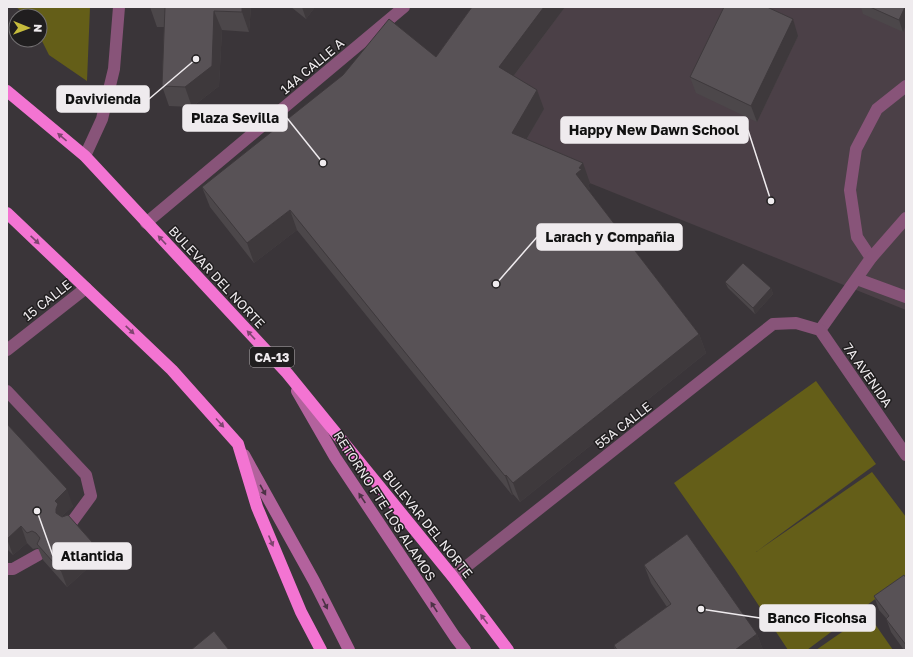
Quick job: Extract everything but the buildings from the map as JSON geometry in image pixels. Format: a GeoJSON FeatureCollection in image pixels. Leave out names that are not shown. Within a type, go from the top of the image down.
{"type":"FeatureCollection","features":[{"type":"Feature","properties":{"kind":"highway","name":"BULEVAR DEL NORTE"},"geometry":{"type":"LineString","coordinates":[[7,90],[85,156],[287,373],[453,577],[508,650]]}},
{"type":"Feature","properties":{"kind":"highway"},"geometry":{"type":"LineString","coordinates":[[7,213],[172,370],[238,444],[257,507],[301,612],[321,650]]}},
{"type":"Feature","properties":{"kind":"main road","name":"RETORNO FTE LOS ALAMOS"},"geometry":{"type":"LineString","coordinates":[[287,373],[335,458],[454,638],[465,650]]}},
{"type":"Feature","properties":{"kind":"main road"},"geometry":{"type":"LineString","coordinates":[[238,444],[314,581],[348,650]]}},
{"type":"Feature","properties":{"kind":"street"},"geometry":{"type":"LineString","coordinates":[[85,156],[102,119],[114,69],[119,7]]}},
{"type":"Feature","properties":{"kind":"street","name":"14A CALLE A"},"geometry":{"type":"LineString","coordinates":[[146,223],[404,7]]}},
{"type":"Feature","properties":{"kind":"street"},"geometry":{"type":"LineString","coordinates":[[872,258],[857,237],[850,190],[856,149],[877,109],[906,86]]}},
{"type":"Feature","properties":{"kind":"street"},"geometry":{"type":"LineString","coordinates":[[820,330],[872,258],[906,218]]}},
{"type":"Feature","properties":{"kind":"street"},"geometry":{"type":"LineString","coordinates":[[856,279],[906,297]]}},
{"type":"Feature","properties":{"kind":"street","name":"15 CALLE"},"geometry":{"type":"LineString","coordinates":[[7,350],[86,288]]}},
{"type":"Feature","properties":{"kind":"street","name":"55A CALLE"},"geometry":{"type":"LineString","coordinates":[[453,577],[773,324],[796,323],[820,330]]}},
{"type":"Feature","properties":{"kind":"street","name":"7A AVENIDA"},"geometry":{"type":"LineString","coordinates":[[820,330],[906,455]]}},
{"type":"Feature","properties":{"kind":"street"},"geometry":{"type":"LineString","coordinates":[[7,391],[86,475],[91,496],[69,526]]}},
{"type":"Feature","properties":{"kind":"street"},"geometry":{"type":"LineString","coordinates":[[7,570],[13,569],[38,555]]}},
{"type":"Feature","properties":{"kind":"shaded area"},"geometry":{"type":"Polygon","coordinates":[[[16,7],[90,7],[87,81],[49,55],[46,48],[48,48],[48,8],[16,7]]]}},
{"type":"Feature","properties":{"kind":"shaded area"},"geometry":{"type":"Polygon","coordinates":[[[484,7],[906,7],[906,310],[405,109],[484,7]]]}},
{"type":"Feature","properties":{"kind":"shaded area"},"geometry":{"type":"Polygon","coordinates":[[[816,381],[876,464],[756,552],[872,472],[906,517],[906,576],[807,650],[788,650],[734,568],[674,483],[816,381]]]}},
{"type":"Feature","properties":{"kind":"shaded area"},"geometry":{"type":"Polygon","coordinates":[[[868,614],[893,650],[816,650],[868,614]]]}},
{"type":"Feature","properties":{"kind":"place","name":"Davivienda"},"geometry":{"type":"Point","coordinates":[196,59]}},
{"type":"Feature","properties":{"kind":"place","name":"Plaza Sevilla"},"geometry":{"type":"Point","coordinates":[323,163]}},
{"type":"Feature","properties":{"kind":"place","name":"Happy New Dawn School"},"geometry":{"type":"Point","coordinates":[771,201]}},
{"type":"Feature","properties":{"kind":"place","name":"Larach y Compañia"},"geometry":{"type":"Point","coordinates":[496,284]}},
{"type":"Feature","properties":{"kind":"place","name":"Atlantida"},"geometry":{"type":"Point","coordinates":[37,511]}},
{"type":"Feature","properties":{"kind":"place","name":"Banco Ficohsa"},"geometry":{"type":"Point","coordinates":[701,609]}}]}
